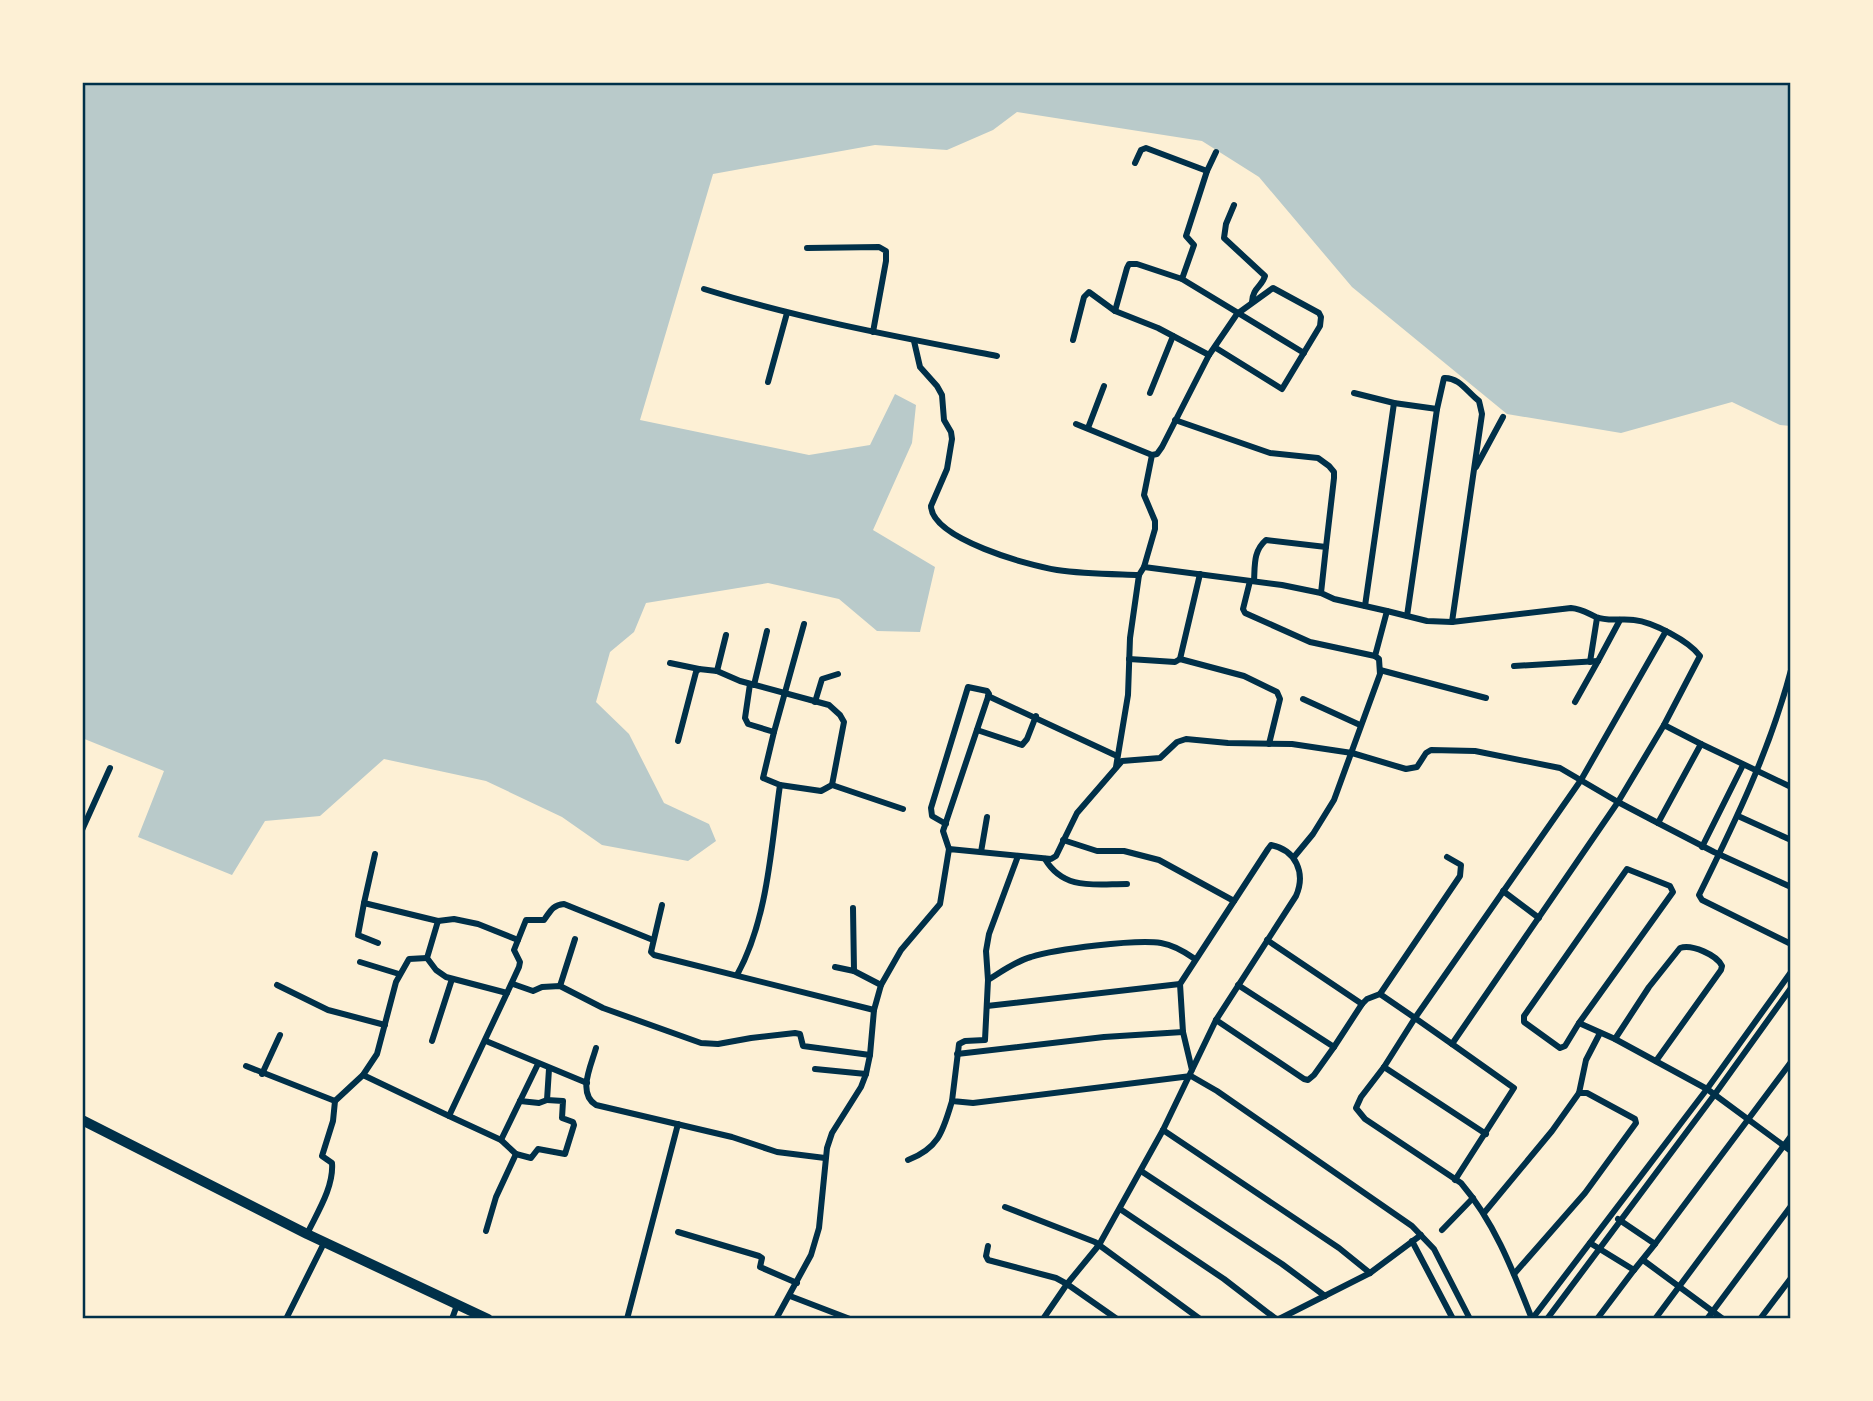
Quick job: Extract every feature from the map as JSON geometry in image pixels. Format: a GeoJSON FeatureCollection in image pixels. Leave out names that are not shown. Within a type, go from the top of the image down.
{"type":"FeatureCollection","features":[{"type":"Feature","properties":{"kind":"main road"},"geometry":{"type":"LineString","coordinates":[[82,1120],[307,1234],[488,1319]]}},
{"type":"Feature","properties":{"kind":"street"},"geometry":{"type":"LineString","coordinates":[[1135,163],[1142,149],[1146,148],[1207,171]]}},
{"type":"Feature","properties":{"kind":"street"},"geometry":{"type":"LineString","coordinates":[[1182,279],[1194,245],[1186,236],[1216,152]]}},
{"type":"Feature","properties":{"kind":"street"},"geometry":{"type":"LineString","coordinates":[[1234,205],[1226,224],[1224,238],[1265,274],[1264,281],[1255,289],[1252,302]]}},
{"type":"Feature","properties":{"kind":"street"},"geometry":{"type":"LineString","coordinates":[[807,248],[879,247],[886,251],[873,332]]}},
{"type":"Feature","properties":{"kind":"street"},"geometry":{"type":"LineString","coordinates":[[1115,311],[1129,264],[1137,264],[1182,279],[1304,353]]}},
{"type":"Feature","properties":{"kind":"street"},"geometry":{"type":"LineString","coordinates":[[1076,424],[1152,455],[1157,454],[1209,355],[1237,314],[1273,288],[1319,313],[1322,318],[1320,326],[1282,389],[1216,348]]}},
{"type":"Feature","properties":{"kind":"street"},"geometry":{"type":"LineString","coordinates":[[704,289],[787,313],[997,356]]}},
{"type":"Feature","properties":{"kind":"street"},"geometry":{"type":"LineString","coordinates":[[1073,340],[1084,297],[1088,293],[1095,295],[1115,311],[1173,335],[1209,355]]}},
{"type":"Feature","properties":{"kind":"street"},"geometry":{"type":"LineString","coordinates":[[768,382],[787,313]]}},
{"type":"Feature","properties":{"kind":"street"},"geometry":{"type":"LineString","coordinates":[[1150,393],[1173,335]]}},
{"type":"Feature","properties":{"kind":"street"},"geometry":{"type":"LineString","coordinates":[[914,341],[920,367],[942,395],[944,420],[952,439],[947,469],[931,506],[931,512],[936,519],[958,537],[1027,563],[1055,570],[1139,575]]}},
{"type":"Feature","properties":{"kind":"street"},"geometry":{"type":"LineString","coordinates":[[1407,616],[1437,409],[1444,378],[1447,377],[1456,379],[1467,393],[1479,401],[1482,414],[1452,622]]}},
{"type":"Feature","properties":{"kind":"street"},"geometry":{"type":"LineString","coordinates":[[1088,428],[1104,386]]}},
{"type":"Feature","properties":{"kind":"street"},"geometry":{"type":"LineString","coordinates":[[1354,393],[1394,403],[1437,409]]}},
{"type":"Feature","properties":{"kind":"street"},"geometry":{"type":"LineString","coordinates":[[1364,606],[1394,403]]}},
{"type":"Feature","properties":{"kind":"street"},"geometry":{"type":"LineString","coordinates":[[1474,473],[1503,417]]}},
{"type":"Feature","properties":{"kind":"street"},"geometry":{"type":"LineString","coordinates":[[1175,420],[1270,453],[1318,458],[1329,466],[1334,472],[1334,478],[1321,593]]}},
{"type":"Feature","properties":{"kind":"street"},"geometry":{"type":"LineString","coordinates":[[1116,767],[1128,695],[1129,659],[1139,575],[1155,529],[1155,521],[1144,495],[1152,455]]}},
{"type":"Feature","properties":{"kind":"street"},"geometry":{"type":"LineString","coordinates":[[1294,857],[1314,834],[1334,800],[1380,670],[1379,659],[1310,642],[1245,613],[1243,608],[1252,581],[1258,548],[1266,540],[1326,547]]}},
{"type":"Feature","properties":{"kind":"street"},"geometry":{"type":"LineString","coordinates":[[1144,567],[1321,593],[1427,621],[1452,622],[1571,608],[1585,610],[1597,618],[1641,621],[1666,631],[1698,652],[1701,658],[1618,802],[1452,1044]]}},
{"type":"Feature","properties":{"kind":"street"},"geometry":{"type":"LineString","coordinates":[[1181,659],[1200,574]]}},
{"type":"Feature","properties":{"kind":"street"},"geometry":{"type":"LineString","coordinates":[[1375,656],[1387,611]]}},
{"type":"Feature","properties":{"kind":"street"},"geometry":{"type":"LineString","coordinates":[[1594,662],[1597,618]]}},
{"type":"Feature","properties":{"kind":"street"},"geometry":{"type":"LineString","coordinates":[[1575,702],[1594,662],[1620,620]]}},
{"type":"Feature","properties":{"kind":"street"},"geometry":{"type":"LineString","coordinates":[[804,624],[760,777],[780,785],[821,791],[832,785],[903,809]]}},
{"type":"Feature","properties":{"kind":"street"},"geometry":{"type":"LineString","coordinates":[[766,631],[745,712],[746,721],[774,732]]}},
{"type":"Feature","properties":{"kind":"street"},"geometry":{"type":"LineString","coordinates":[[1532,1319],[1514,1274],[1484,1213],[1467,1190],[1365,1119],[1356,1108],[1415,1018],[1581,779],[1666,631]]}},
{"type":"Feature","properties":{"kind":"street"},"geometry":{"type":"LineString","coordinates":[[718,671],[726,635]]}},
{"type":"Feature","properties":{"kind":"street"},"geometry":{"type":"LineString","coordinates":[[1129,659],[1175,662],[1181,659],[1244,676],[1278,692],[1280,699],[1269,744]]}},
{"type":"Feature","properties":{"kind":"street"},"geometry":{"type":"LineString","coordinates":[[1514,666],[1594,662]]}},
{"type":"Feature","properties":{"kind":"street"},"geometry":{"type":"LineString","coordinates":[[670,663],[718,671],[752,685],[829,705],[844,722],[832,785]]}},
{"type":"Feature","properties":{"kind":"street"},"geometry":{"type":"LineString","coordinates":[[678,741],[693,680],[699,669]]}},
{"type":"Feature","properties":{"kind":"street"},"geometry":{"type":"LineString","coordinates":[[1380,670],[1486,698]]}},
{"type":"Feature","properties":{"kind":"street"},"geometry":{"type":"LineString","coordinates":[[1711,851],[1738,816],[1757,772],[1791,670]]}},
{"type":"Feature","properties":{"kind":"street"},"geometry":{"type":"LineString","coordinates":[[815,702],[822,679],[838,674]]}},
{"type":"Feature","properties":{"kind":"street"},"geometry":{"type":"LineString","coordinates":[[776,1319],[811,1255],[819,1228],[825,1158],[832,1133],[861,1087],[866,1074],[874,1010],[881,985],[901,950],[940,904],[948,849],[943,834],[988,696],[987,691],[968,687],[931,808],[932,816],[946,824]]}},
{"type":"Feature","properties":{"kind":"street"},"geometry":{"type":"LineString","coordinates":[[988,696],[1036,716],[1117,756]]}},
{"type":"Feature","properties":{"kind":"street"},"geometry":{"type":"LineString","coordinates":[[1303,699],[1360,725]]}},
{"type":"Feature","properties":{"kind":"street"},"geometry":{"type":"LineString","coordinates":[[977,730],[1020,746],[1027,739],[1036,716]]}},
{"type":"Feature","properties":{"kind":"street"},"geometry":{"type":"LineString","coordinates":[[1664,724],[1791,787]]}},
{"type":"Feature","properties":{"kind":"street"},"geometry":{"type":"LineString","coordinates":[[948,849],[1045,859],[1056,856],[1077,813],[1122,761],[1160,758],[1177,742],[1186,739],[1292,744],[1352,753],[1406,769],[1417,767],[1426,753],[1437,749],[1475,751],[1560,768],[1711,851],[1791,887]]}},
{"type":"Feature","properties":{"kind":"street"},"geometry":{"type":"LineString","coordinates":[[1658,823],[1701,744]]}},
{"type":"Feature","properties":{"kind":"street"},"geometry":{"type":"LineString","coordinates":[[1743,765],[1711,851],[1699,898],[1791,944]]}},
{"type":"Feature","properties":{"kind":"street"},"geometry":{"type":"LineString","coordinates":[[82,830],[110,768]]}},
{"type":"Feature","properties":{"kind":"street"},"geometry":{"type":"LineString","coordinates":[[737,975],[760,909],[780,785]]}},
{"type":"Feature","properties":{"kind":"street"},"geometry":{"type":"LineString","coordinates":[[1738,816],[1791,840]]}},
{"type":"Feature","properties":{"kind":"street"},"geometry":{"type":"LineString","coordinates":[[981,852],[987,817]]}},
{"type":"Feature","properties":{"kind":"street"},"geometry":{"type":"LineString","coordinates":[[1063,840],[1097,850],[1124,851],[1159,860],[1234,901]]}},
{"type":"Feature","properties":{"kind":"street"},"geometry":{"type":"LineString","coordinates":[[1042,1319],[1120,1209],[1192,1073],[1216,1020],[1299,889],[1301,873],[1294,857],[1271,845],[1180,984],[1183,1032],[1192,1073]]}},
{"type":"Feature","properties":{"kind":"street"},"geometry":{"type":"LineString","coordinates":[[375,854],[358,935],[378,943]]}},
{"type":"Feature","properties":{"kind":"street"},"geometry":{"type":"LineString","coordinates":[[908,1160],[922,1155],[942,1132],[952,1101],[959,1044],[962,1041],[985,1041],[988,980],[986,951],[989,934],[1018,856]]}},
{"type":"Feature","properties":{"kind":"street"},"geometry":{"type":"LineString","coordinates":[[1216,1020],[1308,1080],[1335,1047],[1362,1004],[1380,994],[1460,876],[1461,866],[1447,857]]}},
{"type":"Feature","properties":{"kind":"street"},"geometry":{"type":"LineString","coordinates":[[1045,859],[1053,872],[1073,883],[1127,884]]}},
{"type":"Feature","properties":{"kind":"street"},"geometry":{"type":"LineString","coordinates":[[1625,870],[1633,870],[1670,886],[1673,889],[1672,894],[1579,1023],[1562,1048],[1524,1022],[1523,1018],[1625,870]]}},
{"type":"Feature","properties":{"kind":"street"},"geometry":{"type":"LineString","coordinates":[[1503,891],[1539,918]]}},
{"type":"Feature","properties":{"kind":"street"},"geometry":{"type":"LineString","coordinates":[[365,903],[438,921],[454,919],[478,924],[518,940]]}},
{"type":"Feature","properties":{"kind":"street"},"geometry":{"type":"LineString","coordinates":[[449,1116],[513,984],[520,964],[514,951],[526,920],[544,920],[551,909],[564,904],[653,940]]}},
{"type":"Feature","properties":{"kind":"street"},"geometry":{"type":"LineString","coordinates":[[662,905],[653,940],[654,954],[874,1010]]}},
{"type":"Feature","properties":{"kind":"street"},"geometry":{"type":"LineString","coordinates":[[853,908],[854,971]]}},
{"type":"Feature","properties":{"kind":"street"},"geometry":{"type":"LineString","coordinates":[[427,958],[438,921]]}},
{"type":"Feature","properties":{"kind":"street"},"geometry":{"type":"LineString","coordinates":[[560,986],[575,939]]}},
{"type":"Feature","properties":{"kind":"street"},"geometry":{"type":"LineString","coordinates":[[1267,940],[1362,1004]]}},
{"type":"Feature","properties":{"kind":"street"},"geometry":{"type":"LineString","coordinates":[[988,980],[1029,957],[1115,944],[1161,943],[1182,950],[1195,960]]}},
{"type":"Feature","properties":{"kind":"street"},"geometry":{"type":"LineString","coordinates":[[1615,1039],[1649,987],[1679,948],[1689,946],[1718,960],[1722,966],[1721,970],[1656,1061]]}},
{"type":"Feature","properties":{"kind":"street"},"geometry":{"type":"LineString","coordinates":[[307,1234],[327,1192],[332,1173],[332,1163],[322,1156],[333,1121],[335,1101],[363,1075],[377,1054],[399,974],[410,959],[427,958]]}},
{"type":"Feature","properties":{"kind":"street"},"geometry":{"type":"LineString","coordinates":[[427,958],[442,975],[507,993]]}},
{"type":"Feature","properties":{"kind":"street"},"geometry":{"type":"LineString","coordinates":[[360,962],[399,974]]}},
{"type":"Feature","properties":{"kind":"street"},"geometry":{"type":"LineString","coordinates":[[835,967],[854,971],[881,985]]}},
{"type":"Feature","properties":{"kind":"street"},"geometry":{"type":"LineString","coordinates":[[1532,1319],[1707,1089],[1791,972]]}},
{"type":"Feature","properties":{"kind":"street"},"geometry":{"type":"LineString","coordinates":[[432,1041],[452,979]]}},
{"type":"Feature","properties":{"kind":"street"},"geometry":{"type":"LineString","coordinates":[[513,984],[533,991],[542,987],[560,986],[615,1013],[701,1043],[718,1045],[795,1033],[800,1034],[803,1046],[870,1055]]}},
{"type":"Feature","properties":{"kind":"street"},"geometry":{"type":"LineString","coordinates":[[987,1006],[1180,984]]}},
{"type":"Feature","properties":{"kind":"street"},"geometry":{"type":"LineString","coordinates":[[277,985],[328,1010],[385,1025]]}},
{"type":"Feature","properties":{"kind":"street"},"geometry":{"type":"LineString","coordinates":[[1238,985],[1335,1047]]}},
{"type":"Feature","properties":{"kind":"street"},"geometry":{"type":"LineString","coordinates":[[1547,1319],[1791,988]]}},
{"type":"Feature","properties":{"kind":"street"},"geometry":{"type":"LineString","coordinates":[[1380,994],[1514,1087],[1514,1092],[1458,1182]]}},
{"type":"Feature","properties":{"kind":"street"},"geometry":{"type":"LineString","coordinates":[[1579,1023],[1615,1039],[1707,1089],[1791,1151]]}},
{"type":"Feature","properties":{"kind":"street"},"geometry":{"type":"LineString","coordinates":[[1484,1213],[1552,1131],[1579,1093],[1593,1030]]}},
{"type":"Feature","properties":{"kind":"street"},"geometry":{"type":"LineString","coordinates":[[957,1054],[1104,1037],[1183,1032]]}},
{"type":"Feature","properties":{"kind":"street"},"geometry":{"type":"LineString","coordinates":[[262,1074],[280,1035]]}},
{"type":"Feature","properties":{"kind":"street"},"geometry":{"type":"LineString","coordinates":[[486,1041],[587,1083]]}},
{"type":"Feature","properties":{"kind":"street"},"geometry":{"type":"LineString","coordinates":[[596,1048],[586,1097],[596,1105],[678,1124],[777,1152],[825,1158]]}},
{"type":"Feature","properties":{"kind":"street"},"geometry":{"type":"LineString","coordinates":[[1597,1319],[1791,1062]]}},
{"type":"Feature","properties":{"kind":"street"},"geometry":{"type":"LineString","coordinates":[[501,1140],[538,1064]]}},
{"type":"Feature","properties":{"kind":"street"},"geometry":{"type":"LineString","coordinates":[[246,1066],[335,1101]]}},
{"type":"Feature","properties":{"kind":"street"},"geometry":{"type":"LineString","coordinates":[[1384,1067],[1486,1134]]}},
{"type":"Feature","properties":{"kind":"street"},"geometry":{"type":"LineString","coordinates":[[547,1100],[549,1069]]}},
{"type":"Feature","properties":{"kind":"street"},"geometry":{"type":"LineString","coordinates":[[815,1069],[866,1074]]}},
{"type":"Feature","properties":{"kind":"street"},"geometry":{"type":"LineString","coordinates":[[952,1101],[980,1102],[1192,1073],[1406,1222],[1426,1239],[1469,1319]]}},
{"type":"Feature","properties":{"kind":"street"},"geometry":{"type":"LineString","coordinates":[[363,1075],[501,1140],[516,1154],[531,1158],[537,1149],[562,1155],[566,1153],[574,1124],[562,1118],[563,1101],[520,1101]]}},
{"type":"Feature","properties":{"kind":"street"},"geometry":{"type":"LineString","coordinates":[[1514,1274],[1585,1193],[1636,1123],[1634,1118],[1587,1093],[1579,1093]]}},
{"type":"Feature","properties":{"kind":"street"},"geometry":{"type":"LineString","coordinates":[[627,1319],[678,1124]]}},
{"type":"Feature","properties":{"kind":"street"},"geometry":{"type":"LineString","coordinates":[[1163,1130],[1339,1248],[1370,1273]]}},
{"type":"Feature","properties":{"kind":"street"},"geometry":{"type":"LineString","coordinates":[[1655,1319],[1791,1136]]}},
{"type":"Feature","properties":{"kind":"street"},"geometry":{"type":"LineString","coordinates":[[486,1231],[496,1197],[516,1154]]}},
{"type":"Feature","properties":{"kind":"street"},"geometry":{"type":"LineString","coordinates":[[1141,1171],[1282,1264],[1325,1296]]}},
{"type":"Feature","properties":{"kind":"street"},"geometry":{"type":"LineString","coordinates":[[1442,1230],[1473,1198]]}},
{"type":"Feature","properties":{"kind":"street"},"geometry":{"type":"LineString","coordinates":[[1707,1319],[1791,1206]]}},
{"type":"Feature","properties":{"kind":"street"},"geometry":{"type":"LineString","coordinates":[[1005,1207],[1097,1243],[1200,1319]]}},
{"type":"Feature","properties":{"kind":"street"},"geometry":{"type":"LineString","coordinates":[[1120,1209],[1208,1268],[1277,1319],[1370,1273],[1426,1239]]}},
{"type":"Feature","properties":{"kind":"street"},"geometry":{"type":"LineString","coordinates":[[1611,1214],[1655,1244]]}},
{"type":"Feature","properties":{"kind":"street"},"geometry":{"type":"LineString","coordinates":[[678,1232],[760,1256],[760,1267],[797,1283]]}},
{"type":"Feature","properties":{"kind":"street"},"geometry":{"type":"LineString","coordinates":[[286,1319],[324,1242]]}},
{"type":"Feature","properties":{"kind":"street"},"geometry":{"type":"LineString","coordinates":[[1590,1243],[1634,1270]]}},
{"type":"Feature","properties":{"kind":"street"},"geometry":{"type":"LineString","coordinates":[[1416,1245],[1453,1319]]}},
{"type":"Feature","properties":{"kind":"street"},"geometry":{"type":"LineString","coordinates":[[988,1246],[988,1260],[1056,1278],[1117,1319]]}},
{"type":"Feature","properties":{"kind":"street"},"geometry":{"type":"LineString","coordinates":[[1643,1260],[1723,1319]]}},
{"type":"Feature","properties":{"kind":"street"},"geometry":{"type":"LineString","coordinates":[[1760,1319],[1791,1278]]}},
{"type":"Feature","properties":{"kind":"street"},"geometry":{"type":"LineString","coordinates":[[790,1296],[850,1319]]}},
{"type":"Feature","properties":{"kind":"street"},"geometry":{"type":"LineString","coordinates":[[452,1319],[457,1305]]}},
{"type":"Feature","properties":{"kind":"shaded area"},"geometry":{"type":"Polygon","coordinates":[[[82,82],[1791,82],[1791,426],[1780,425],[1732,402],[1621,433],[1507,414],[1352,287],[1259,177],[1202,141],[1017,112],[993,130],[947,150],[875,145],[713,174],[640,420],[809,455],[870,445],[895,394],[916,405],[912,443],[873,530],[935,567],[920,632],[877,631],[839,599],[768,583],[646,603],[634,632],[610,652],[596,702],[629,734],[664,803],[709,824],[716,841],[688,861],[602,845],[562,817],[486,781],[384,759],[320,816],[265,821],[232,875],[138,837],[164,771],[82,738],[82,82]]]}}]}
